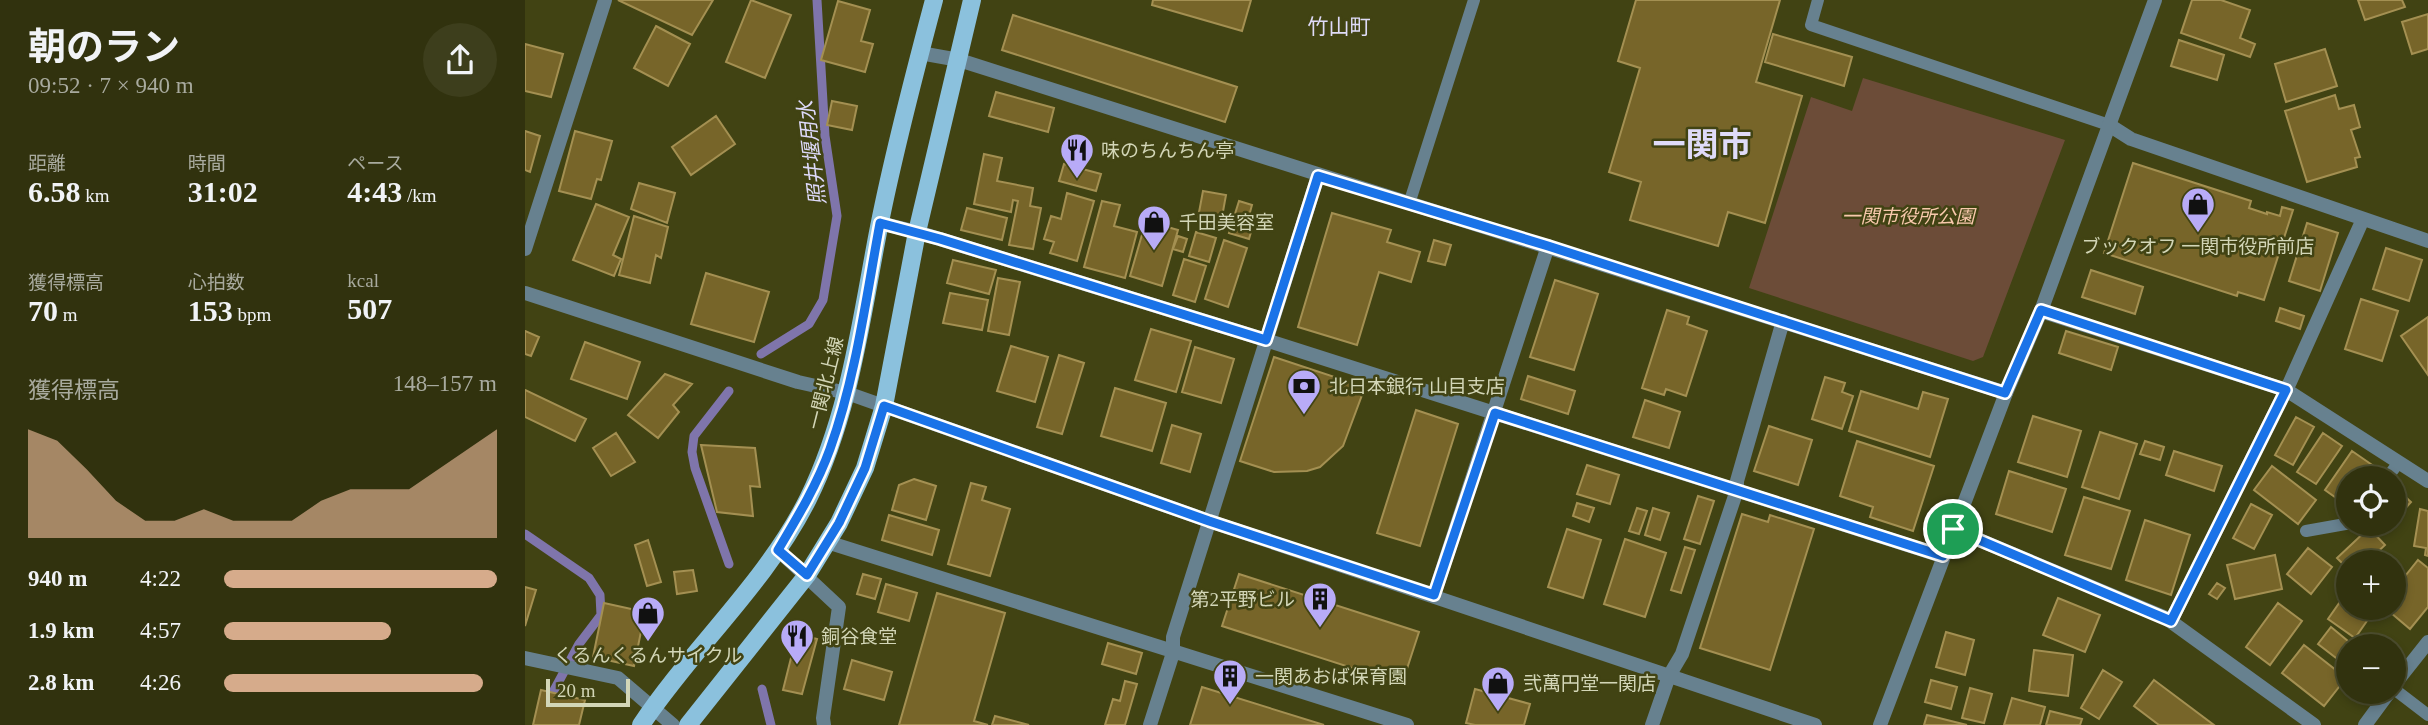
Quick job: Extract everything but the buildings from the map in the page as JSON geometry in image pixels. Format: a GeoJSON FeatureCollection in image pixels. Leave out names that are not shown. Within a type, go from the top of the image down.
{"type":"FeatureCollection","features":[{"type":"Feature","properties":{"kind":"main road","name":"一関北上線"},"geometry":{"type":"LineString","coordinates":[[641,725],[778,550],[807,500],[829,450],[847,393],[880,223],[934,0]]}},
{"type":"Feature","properties":{"kind":"main road"},"geometry":{"type":"LineString","coordinates":[[688,725],[807,575],[839,523],[865,468],[884,406],[917,232],[972,0]]}},
{"type":"Feature","properties":{"kind":"street"},"geometry":{"type":"LineString","coordinates":[[525,249],[605,0]]}},
{"type":"Feature","properties":{"kind":"street"},"geometry":{"type":"LineString","coordinates":[[1880,725],[2005,393],[2041,310],[2155,0]]}},
{"type":"Feature","properties":{"kind":"street"},"geometry":{"type":"LineString","coordinates":[[920,53],[959,60],[2005,393]]}},
{"type":"Feature","properties":{"kind":"street"},"geometry":{"type":"LineString","coordinates":[[2109,125],[2131,139],[2428,241]]}},
{"type":"Feature","properties":{"kind":"street"},"geometry":{"type":"LineString","coordinates":[[1150,725],[1173,653],[1173,637],[1318,176]]}},
{"type":"Feature","properties":{"kind":"street"},"geometry":{"type":"LineString","coordinates":[[2171,621],[2286,390],[2363,219]]}},
{"type":"Feature","properties":{"kind":"street"},"geometry":{"type":"LineString","coordinates":[[880,223],[917,232],[1266,340],[1943,556]]}},
{"type":"Feature","properties":{"kind":"street"},"geometry":{"type":"LineString","coordinates":[[1434,595],[1548,246]]}},
{"type":"Feature","properties":{"kind":"street"},"geometry":{"type":"LineString","coordinates":[[525,293],[798,382],[847,393],[1209,521],[1815,725]]}},
{"type":"Feature","properties":{"kind":"street"},"geometry":{"type":"LineString","coordinates":[[2041,310],[2286,390],[2428,481]]}},
{"type":"Feature","properties":{"kind":"street"},"geometry":{"type":"LineString","coordinates":[[1652,725],[1669,676],[1682,654],[1737,490],[1737,481],[1783,321]]}},
{"type":"Feature","properties":{"kind":"street"},"geometry":{"type":"LineString","coordinates":[[1953,529],[2171,621],[2314,725]]}},
{"type":"Feature","properties":{"kind":"street"},"geometry":{"type":"LineString","coordinates":[[827,542],[1407,725]]}},
{"type":"Feature","properties":{"kind":"street"},"geometry":{"type":"LineString","coordinates":[[778,550],[839,607],[824,725]]}},
{"type":"Feature","properties":{"kind":"street"},"geometry":{"type":"LineString","coordinates":[[2406,671],[2428,642]]}},
{"type":"Feature","properties":{"kind":"street"},"geometry":{"type":"LineString","coordinates":[[525,658],[618,678],[673,725]]}},
{"type":"Feature","properties":{"kind":"street"},"geometry":{"type":"LineString","coordinates":[[2365,725],[2380,704]]}},
{"type":"Feature","properties":{"kind":"lane"},"geometry":{"type":"LineString","coordinates":[[1409,204],[1474,0]]}},
{"type":"Feature","properties":{"kind":"lane"},"geometry":{"type":"LineString","coordinates":[[1818,0],[1811,25],[2109,125]]}},
{"type":"Feature","properties":{"kind":"lane"},"geometry":{"type":"LineString","coordinates":[[2396,466],[2399,462]]}},
{"type":"Feature","properties":{"kind":"lane"},"geometry":{"type":"LineString","coordinates":[[2305,531],[2336,526]]}},
{"type":"Feature","properties":{"kind":"lane"},"geometry":{"type":"LineString","coordinates":[[2406,697],[2428,715]]}},
{"type":"Feature","properties":{"kind":"green space","name":"一関市役所公園"},"geometry":{"type":"Polygon","coordinates":[[[1863,78],[2065,140],[1983,357],[1973,361],[1749,288],[1811,97],[1852,111],[1863,78]]]}},
{"type":"Feature","properties":{"kind":"waterway","name":"照井堰用水"},"geometry":{"type":"LineString","coordinates":[[761,354],[809,324],[823,300],[837,216],[825,136],[817,0]]}},
{"type":"Feature","properties":{"kind":"waterway","name":"照井堰用水"},"geometry":{"type":"LineString","coordinates":[[729,391],[694,436],[692,452],[695,468],[729,564]]}},
{"type":"Feature","properties":{"kind":"waterway"},"geometry":{"type":"LineString","coordinates":[[525,534],[589,578],[600,595],[601,615],[579,644],[552,694],[545,725]]}},
{"type":"Feature","properties":{"kind":"waterway","name":"照井堰用水"},"geometry":{"type":"LineString","coordinates":[[762,689],[771,725]]}},
{"type":"Feature","properties":{"kind":"place","name":"味のちんちん亭"},"geometry":{"type":"Point","coordinates":[1077,180]}},
{"type":"Feature","properties":{"kind":"place","name":"ブックオフ 一関市役所前店"},"geometry":{"type":"Point","coordinates":[2198,234]}},
{"type":"Feature","properties":{"kind":"place","name":"千田美容室"},"geometry":{"type":"Point","coordinates":[1154,252]}},
{"type":"Feature","properties":{"kind":"place","name":"北日本銀行 山目支店"},"geometry":{"type":"Point","coordinates":[1304,416]}},
{"type":"Feature","properties":{"kind":"place","name":"第2平野ビル"},"geometry":{"type":"Point","coordinates":[1320,629]}},
{"type":"Feature","properties":{"kind":"place","name":"くるんくるんサイクル"},"geometry":{"type":"Point","coordinates":[648,643]}},
{"type":"Feature","properties":{"kind":"place","name":"銅谷食堂"},"geometry":{"type":"Point","coordinates":[797,666]}},
{"type":"Feature","properties":{"kind":"place","name":"一関あおば保育園"},"geometry":{"type":"Point","coordinates":[1230,706]}},
{"type":"Feature","properties":{"kind":"place","name":"弐萬円堂一関店"},"geometry":{"type":"Point","coordinates":[1498,713]}},
{"type":"Feature","properties":{"kind":"district","name":"竹山町"},"geometry":{"type":"Point","coordinates":[1339,27]}},
{"type":"Feature","properties":{"kind":"district","name":"一関市"},"geometry":{"type":"Point","coordinates":[1702,144]}},
{"type":"Feature","properties":{"kind":"route"},"geometry":{"type":"LineString","coordinates":[[1318,176],[1548,246],[2005,393],[2041,310],[2286,390],[2171,621],[1953,529],[1943,556],[1495,413],[1434,595],[1209,521],[884,406],[865,468],[839,523],[807,575],[778,550],[807,500],[829,450],[847,393],[880,223],[917,232],[1266,340],[1318,176]]}}]}
